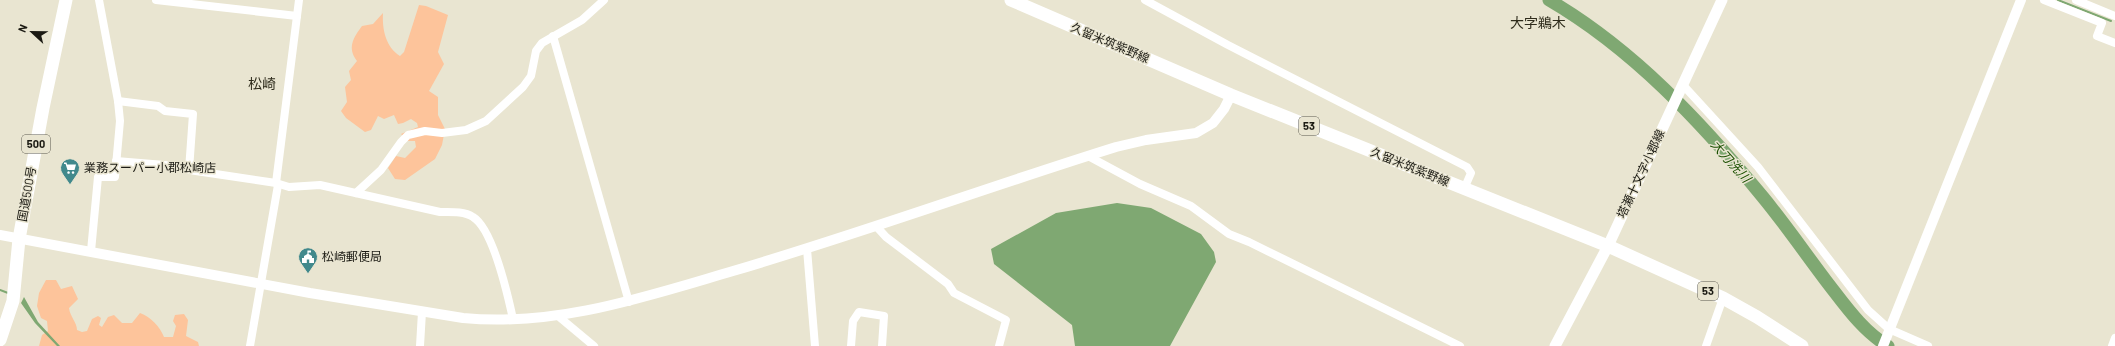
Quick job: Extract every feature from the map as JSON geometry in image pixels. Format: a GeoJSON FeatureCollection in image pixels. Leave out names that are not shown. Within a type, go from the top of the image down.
{"type":"FeatureCollection","features":[{"type":"Feature","properties":{"kind":"main road","name":"国道500号"},"geometry":{"type":"LineString","coordinates":[[0,340],[14,295],[19,239],[43,108],[66,0]]}},
{"type":"Feature","properties":{"kind":"main road","name":"久留米筑紫野線"},"geometry":{"type":"LineString","coordinates":[[1012,0],[1231,95],[1608,246],[1723,298],[1757,317],[1802,346]]}},
{"type":"Feature","properties":{"kind":"main road","name":"塔瀬十文字小郡線"},"geometry":{"type":"LineString","coordinates":[[1555,346],[1608,246],[1722,0]]}},
{"type":"Feature","properties":{"kind":"street"},"geometry":{"type":"LineString","coordinates":[[91,252],[98,177],[114,178],[120,121],[118,101],[99,0]]}},
{"type":"Feature","properties":{"kind":"street"},"geometry":{"type":"LineString","coordinates":[[156,0],[297,16]]}},
{"type":"Feature","properties":{"kind":"street"},"geometry":{"type":"LineString","coordinates":[[250,346],[262,283],[277,184],[299,0]]}},
{"type":"Feature","properties":{"kind":"street"},"geometry":{"type":"LineString","coordinates":[[356,193],[381,170],[401,142],[408,135],[424,131],[442,133],[466,130],[486,121],[523,87],[530,76],[536,51],[542,43],[582,20],[604,0]]}},
{"type":"Feature","properties":{"kind":"street"},"geometry":{"type":"LineString","coordinates":[[1144,0],[1228,45],[1467,167],[1471,173],[1464,189]]}},
{"type":"Feature","properties":{"kind":"street"},"geometry":{"type":"LineString","coordinates":[[1883,346],[2021,0]]}},
{"type":"Feature","properties":{"kind":"street"},"geometry":{"type":"LineString","coordinates":[[2044,0],[2102,23],[2097,36],[2115,43]]}},
{"type":"Feature","properties":{"kind":"street"},"geometry":{"type":"LineString","coordinates":[[2076,0],[2113,15]]}},
{"type":"Feature","properties":{"kind":"street"},"geometry":{"type":"LineString","coordinates":[[553,36],[629,302]]}},
{"type":"Feature","properties":{"kind":"street"},"geometry":{"type":"LineString","coordinates":[[1682,87],[1758,167],[1868,310],[1889,329],[1928,346]]}},
{"type":"Feature","properties":{"kind":"street"},"geometry":{"type":"LineString","coordinates":[[0,235],[422,312],[487,321],[558,316],[595,310],[629,302],[807,249],[1088,156],[1146,140],[1196,133],[1213,123],[1224,109],[1231,95]]}},
{"type":"Feature","properties":{"kind":"street"},"geometry":{"type":"LineString","coordinates":[[118,101],[158,106],[166,111],[193,114],[189,168]]}},
{"type":"Feature","properties":{"kind":"street"},"geometry":{"type":"LineString","coordinates":[[1088,156],[1140,184],[1190,206],[1229,234],[1249,242],[1460,346]]}},
{"type":"Feature","properties":{"kind":"street"},"geometry":{"type":"LineString","coordinates":[[116,161],[189,168],[189,170],[289,187],[320,185],[440,212],[459,212],[471,215],[477,219],[489,239],[500,269],[513,319]]}},
{"type":"Feature","properties":{"kind":"street"},"geometry":{"type":"LineString","coordinates":[[876,226],[886,237],[948,284],[954,293],[1006,320],[999,346]]}},
{"type":"Feature","properties":{"kind":"street"},"geometry":{"type":"LineString","coordinates":[[807,249],[815,346]]}},
{"type":"Feature","properties":{"kind":"street"},"geometry":{"type":"LineString","coordinates":[[1706,346],[1723,298]]}},
{"type":"Feature","properties":{"kind":"street"},"geometry":{"type":"LineString","coordinates":[[420,346],[422,312]]}},
{"type":"Feature","properties":{"kind":"street"},"geometry":{"type":"LineString","coordinates":[[851,346],[853,321],[859,312],[884,316],[882,346]]}},
{"type":"Feature","properties":{"kind":"street"},"geometry":{"type":"LineString","coordinates":[[558,316],[594,346]]}},
{"type":"Feature","properties":{"kind":"street"},"geometry":{"type":"LineString","coordinates":[[2112,346],[2115,338]]}},
{"type":"Feature","properties":{"kind":"shaded area"},"geometry":{"type":"Polygon","coordinates":[[[419,5],[426,6],[448,15],[438,52],[444,64],[429,91],[438,97],[438,115],[445,129],[442,145],[435,159],[405,180],[395,179],[388,168],[396,156],[405,158],[416,147],[415,141],[408,141],[401,134],[418,127],[417,123],[411,119],[398,124],[394,115],[384,119],[378,116],[371,130],[365,132],[346,118],[341,111],[347,102],[345,87],[351,80],[349,71],[357,61],[352,52],[352,43],[362,26],[373,24],[383,13],[383,26],[386,38],[391,48],[400,56],[404,52],[419,5]]]}},
{"type":"Feature","properties":{"kind":"shaded area"},"geometry":{"type":"Polygon","coordinates":[[[1117,203],[1151,208],[1201,234],[1214,252],[1216,262],[1170,346],[1075,346],[1072,325],[994,264],[991,249],[1056,213],[1117,203]]]}},
{"type":"Feature","properties":{"kind":"shaded area"},"geometry":{"type":"Polygon","coordinates":[[[46,280],[56,280],[61,289],[72,286],[78,299],[69,308],[77,330],[82,332],[87,331],[92,319],[98,316],[101,318],[99,325],[102,327],[108,317],[114,315],[122,323],[132,323],[140,313],[155,323],[164,337],[173,337],[176,326],[173,321],[175,315],[184,314],[188,320],[186,336],[198,342],[199,346],[39,346],[42,335],[48,331],[47,321],[41,318],[37,306],[39,293],[46,280]]]}},
{"type":"Feature","properties":{"kind":"shaded area"},"geometry":{"type":"Polygon","coordinates":[[[24,297],[38,322],[60,346],[57,346],[35,323],[21,303],[24,297]]]}},
{"type":"Feature","properties":{"kind":"waterway","name":"大刀洗川"},"geometry":{"type":"LineString","coordinates":[[1549,0],[1580,19],[1609,41],[1637,64],[1690,114],[1739,168],[1780,218],[1849,311],[1871,334],[1888,346]]}},
{"type":"Feature","properties":{"kind":"waterway"},"geometry":{"type":"LineString","coordinates":[[2058,0],[2111,21]]}},
{"type":"Feature","properties":{"kind":"waterway"},"geometry":{"type":"LineString","coordinates":[[0,290],[8,293]]}},
{"type":"Feature","properties":{"kind":"place","name":"業務スーパー小郡松崎店"},"geometry":{"type":"Point","coordinates":[70,185]}},
{"type":"Feature","properties":{"kind":"place","name":"松崎郵便局"},"geometry":{"type":"Point","coordinates":[308,274]}},
{"type":"Feature","properties":{"kind":"district","name":"大字鵜木"},"geometry":{"type":"Point","coordinates":[1538,23]}},
{"type":"Feature","properties":{"kind":"district","name":"松崎"},"geometry":{"type":"Point","coordinates":[262,84]}}]}
